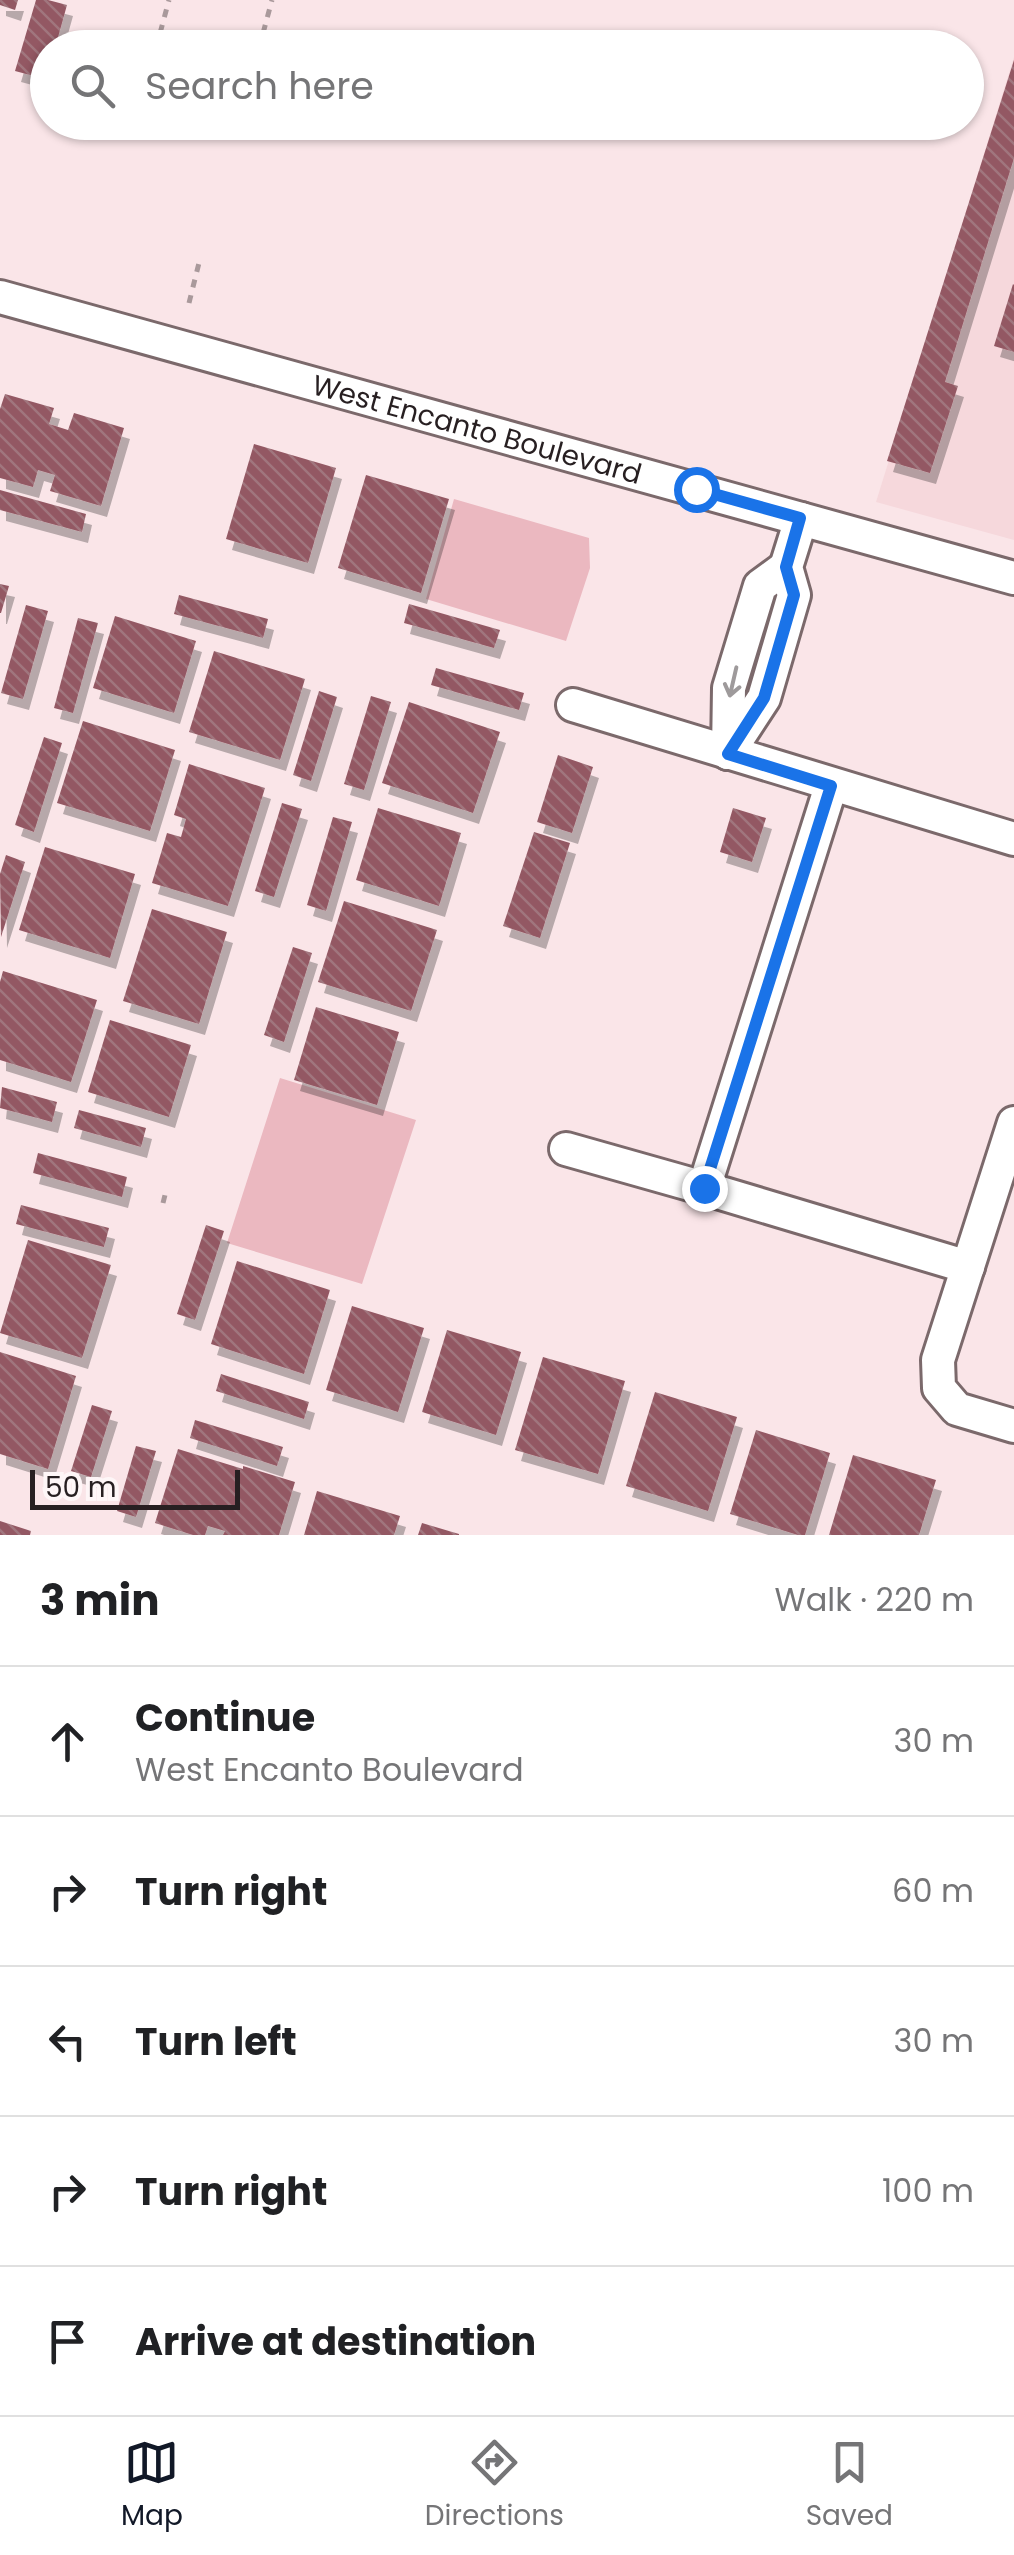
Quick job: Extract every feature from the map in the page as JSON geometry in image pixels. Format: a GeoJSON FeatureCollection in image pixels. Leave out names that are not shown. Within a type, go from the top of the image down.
{"type":"FeatureCollection","features":[{"type":"Feature","properties":{"kind":"street","name":"West Encanto Boulevard"},"geometry":{"type":"LineString","coordinates":[[0,296],[1014,578]]}},
{"type":"Feature","properties":{"kind":"street"},"geometry":{"type":"LineString","coordinates":[[728,754],[764,698],[794,595],[786,567],[800,518]]}},
{"type":"Feature","properties":{"kind":"street"},"geometry":{"type":"LineString","coordinates":[[728,754],[729,688],[760,586],[786,567]]}},
{"type":"Feature","properties":{"kind":"street"},"geometry":{"type":"LineString","coordinates":[[746,635],[780,645]]}},
{"type":"Feature","properties":{"kind":"street"},"geometry":{"type":"LineString","coordinates":[[573,705],[1014,840]]}},
{"type":"Feature","properties":{"kind":"street"},"geometry":{"type":"LineString","coordinates":[[704,1188],[831,786]]}},
{"type":"Feature","properties":{"kind":"street"},"geometry":{"type":"LineString","coordinates":[[1014,1123],[938,1360],[939,1388],[957,1410],[1014,1426]]}},
{"type":"Feature","properties":{"kind":"street"},"geometry":{"type":"LineString","coordinates":[[566,1149],[968,1267]]}},
{"type":"Feature","properties":{"kind":"path"},"geometry":{"type":"LineString","coordinates":[[161,30],[169,0]]}},
{"type":"Feature","properties":{"kind":"path"},"geometry":{"type":"LineString","coordinates":[[264,30],[272,0]]}},
{"type":"Feature","properties":{"kind":"path"},"geometry":{"type":"LineString","coordinates":[[189,303],[200,259]]}},
{"type":"Feature","properties":{"kind":"path"},"geometry":{"type":"LineString","coordinates":[[163,1202],[166,1191]]}},
{"type":"Feature","properties":{"kind":"shaded area"},"geometry":{"type":"Polygon","coordinates":[[[1014,57],[1014,540],[876,502],[1014,57]]]}},
{"type":"Feature","properties":{"kind":"shaded area"},"geometry":{"type":"Polygon","coordinates":[[[454,499],[589,538],[590,568],[566,641],[426,599],[454,499]]]}},
{"type":"Feature","properties":{"kind":"shaded area"},"geometry":{"type":"Polygon","coordinates":[[[280,1078],[416,1120],[362,1284],[227,1243],[280,1078]]]}},
{"type":"Feature","properties":{"kind":"building"},"geometry":{"type":"Polygon","coordinates":[[[0,0],[18,0],[15,10],[0,5],[0,0]]]}},
{"type":"Feature","properties":{"kind":"building"},"geometry":{"type":"Polygon","coordinates":[[[36,0],[67,5],[60,30],[30,30],[30,75],[15,71],[36,0]]]}},
{"type":"Feature","properties":{"kind":"building"},"geometry":{"type":"Polygon","coordinates":[[[1014,60],[1014,158],[945,382],[958,386],[930,473],[887,461],[1014,60]]]}},
{"type":"Feature","properties":{"kind":"building"},"geometry":{"type":"Polygon","coordinates":[[[1014,285],[1014,352],[994,346],[1014,285]]]}},
{"type":"Feature","properties":{"kind":"building"},"geometry":{"type":"Polygon","coordinates":[[[5,394],[54,408],[49,424],[68,430],[74,413],[124,428],[101,506],[50,491],[55,475],[38,470],[33,487],[0,478],[0,409],[5,394]]]}},
{"type":"Feature","properties":{"kind":"building"},"geometry":{"type":"Polygon","coordinates":[[[254,444],[336,468],[308,563],[226,539],[254,444]]]}},
{"type":"Feature","properties":{"kind":"building"},"geometry":{"type":"Polygon","coordinates":[[[366,475],[449,499],[421,593],[338,568],[366,475]]]}},
{"type":"Feature","properties":{"kind":"building"},"geometry":{"type":"Polygon","coordinates":[[[0,490],[86,514],[82,532],[0,510],[0,490]]]}},
{"type":"Feature","properties":{"kind":"building"},"geometry":{"type":"Polygon","coordinates":[[[0,584],[9,586],[1,613],[0,613],[0,584]]]}},
{"type":"Feature","properties":{"kind":"building"},"geometry":{"type":"Polygon","coordinates":[[[179,595],[268,619],[263,638],[174,614],[179,595]]]}},
{"type":"Feature","properties":{"kind":"building"},"geometry":{"type":"Polygon","coordinates":[[[409,604],[500,630],[494,648],[404,623],[409,604]]]}},
{"type":"Feature","properties":{"kind":"building"},"geometry":{"type":"Polygon","coordinates":[[[26,605],[48,611],[23,699],[1,693],[26,605]]]}},
{"type":"Feature","properties":{"kind":"building"},"geometry":{"type":"Polygon","coordinates":[[[115,616],[196,641],[174,713],[93,688],[115,616]]]}},
{"type":"Feature","properties":{"kind":"building"},"geometry":{"type":"Polygon","coordinates":[[[78,618],[98,623],[73,713],[54,708],[78,618]]]}},
{"type":"Feature","properties":{"kind":"building"},"geometry":{"type":"Polygon","coordinates":[[[214,651],[305,679],[280,760],[189,732],[214,651]]]}},
{"type":"Feature","properties":{"kind":"building"},"geometry":{"type":"Polygon","coordinates":[[[436,668],[524,693],[519,710],[431,685],[436,668]]]}},
{"type":"Feature","properties":{"kind":"building"},"geometry":{"type":"Polygon","coordinates":[[[319,691],[337,697],[311,781],[293,775],[319,691]]]}},
{"type":"Feature","properties":{"kind":"building"},"geometry":{"type":"Polygon","coordinates":[[[371,696],[391,702],[364,790],[344,784],[371,696]]]}},
{"type":"Feature","properties":{"kind":"building"},"geometry":{"type":"Polygon","coordinates":[[[409,702],[500,732],[473,813],[382,783],[409,702]]]}},
{"type":"Feature","properties":{"kind":"building"},"geometry":{"type":"Polygon","coordinates":[[[83,721],[175,750],[150,831],[57,803],[83,721]]]}},
{"type":"Feature","properties":{"kind":"building"},"geometry":{"type":"Polygon","coordinates":[[[44,737],[62,743],[34,832],[15,825],[44,737]]]}},
{"type":"Feature","properties":{"kind":"building"},"geometry":{"type":"Polygon","coordinates":[[[558,755],[593,767],[572,833],[537,822],[558,755]]]}},
{"type":"Feature","properties":{"kind":"building"},"geometry":{"type":"Polygon","coordinates":[[[189,764],[265,788],[228,906],[152,883],[167,833],[181,837],[186,819],[174,815],[189,764]]]}},
{"type":"Feature","properties":{"kind":"building"},"geometry":{"type":"Polygon","coordinates":[[[282,803],[302,809],[274,897],[255,891],[282,803]]]}},
{"type":"Feature","properties":{"kind":"building"},"geometry":{"type":"Polygon","coordinates":[[[378,808],[461,833],[439,906],[356,880],[378,808]]]}},
{"type":"Feature","properties":{"kind":"building"},"geometry":{"type":"Polygon","coordinates":[[[733,808],[766,818],[752,862],[720,852],[733,808]]]}},
{"type":"Feature","properties":{"kind":"building"},"geometry":{"type":"Polygon","coordinates":[[[333,817],[352,822],[326,911],[307,905],[333,817]]]}},
{"type":"Feature","properties":{"kind":"building"},"geometry":{"type":"Polygon","coordinates":[[[534,832],[570,843],[540,938],[503,926],[534,832]]]}},
{"type":"Feature","properties":{"kind":"building"},"geometry":{"type":"Polygon","coordinates":[[[45,847],[135,874],[110,958],[19,930],[45,847]]]}},
{"type":"Feature","properties":{"kind":"building"},"geometry":{"type":"Polygon","coordinates":[[[6,855],[25,862],[1,937],[0,874],[6,855]]]}},
{"type":"Feature","properties":{"kind":"building"},"geometry":{"type":"Polygon","coordinates":[[[344,901],[437,930],[411,1011],[318,982],[344,901]]]}},
{"type":"Feature","properties":{"kind":"building"},"geometry":{"type":"Polygon","coordinates":[[[152,909],[227,932],[199,1024],[123,1001],[152,909]]]}},
{"type":"Feature","properties":{"kind":"building"},"geometry":{"type":"Polygon","coordinates":[[[293,947],[312,953],[284,1042],[264,1035],[293,947]]]}},
{"type":"Feature","properties":{"kind":"building"},"geometry":{"type":"Polygon","coordinates":[[[3,971],[97,1000],[71,1082],[0,1060],[3,971]]]}},
{"type":"Feature","properties":{"kind":"building"},"geometry":{"type":"Polygon","coordinates":[[[316,1007],[399,1032],[377,1105],[294,1080],[316,1007]]]}},
{"type":"Feature","properties":{"kind":"building"},"geometry":{"type":"Polygon","coordinates":[[[110,1020],[191,1045],[169,1117],[88,1092],[110,1020]]]}},
{"type":"Feature","properties":{"kind":"building"},"geometry":{"type":"Polygon","coordinates":[[[2,1087],[57,1102],[52,1122],[0,1108],[2,1087]]]}},
{"type":"Feature","properties":{"kind":"building"},"geometry":{"type":"Polygon","coordinates":[[[79,1110],[146,1128],[141,1147],[74,1128],[79,1110]]]}},
{"type":"Feature","properties":{"kind":"building"},"geometry":{"type":"Polygon","coordinates":[[[38,1153],[127,1177],[122,1197],[33,1173],[38,1153]]]}},
{"type":"Feature","properties":{"kind":"building"},"geometry":{"type":"Polygon","coordinates":[[[21,1205],[109,1228],[104,1247],[16,1224],[21,1205]]]}},
{"type":"Feature","properties":{"kind":"building"},"geometry":{"type":"Polygon","coordinates":[[[206,1225],[224,1231],[195,1320],[177,1314],[206,1225]]]}},
{"type":"Feature","properties":{"kind":"building"},"geometry":{"type":"Polygon","coordinates":[[[28,1240],[111,1265],[82,1358],[0,1333],[28,1240]]]}},
{"type":"Feature","properties":{"kind":"building"},"geometry":{"type":"Polygon","coordinates":[[[237,1261],[330,1290],[304,1374],[211,1344],[237,1261]]]}},
{"type":"Feature","properties":{"kind":"building"},"geometry":{"type":"Polygon","coordinates":[[[352,1306],[424,1328],[398,1412],[326,1390],[352,1306]]]}},
{"type":"Feature","properties":{"kind":"building"},"geometry":{"type":"Polygon","coordinates":[[[447,1330],[521,1352],[496,1435],[422,1412],[447,1330]]]}},
{"type":"Feature","properties":{"kind":"building"},"geometry":{"type":"Polygon","coordinates":[[[0,1352],[76,1376],[48,1469],[0,1454],[0,1352]]]}},
{"type":"Feature","properties":{"kind":"building"},"geometry":{"type":"Polygon","coordinates":[[[543,1357],[625,1381],[598,1474],[515,1450],[543,1357]]]}},
{"type":"Feature","properties":{"kind":"building"},"geometry":{"type":"Polygon","coordinates":[[[221,1374],[309,1402],[304,1419],[216,1391],[221,1374]]]}},
{"type":"Feature","properties":{"kind":"building"},"geometry":{"type":"Polygon","coordinates":[[[655,1392],[737,1417],[708,1511],[626,1486],[655,1392]]]}},
{"type":"Feature","properties":{"kind":"building"},"geometry":{"type":"Polygon","coordinates":[[[92,1405],[112,1411],[91,1477],[71,1471],[92,1405]]]}},
{"type":"Feature","properties":{"kind":"building"},"geometry":{"type":"Polygon","coordinates":[[[195,1420],[283,1447],[277,1466],[190,1438],[195,1420]]]}},
{"type":"Feature","properties":{"kind":"building"},"geometry":{"type":"Polygon","coordinates":[[[756,1430],[830,1453],[805,1535],[730,1514],[756,1430]]]}},
{"type":"Feature","properties":{"kind":"building"},"geometry":{"type":"Polygon","coordinates":[[[136,1446],[156,1451],[136,1517],[117,1511],[136,1446]]]}},
{"type":"Feature","properties":{"kind":"building"},"geometry":{"type":"Polygon","coordinates":[[[178,1449],[295,1482],[279,1535],[223,1535],[225,1531],[208,1526],[205,1535],[193,1535],[155,1523],[178,1449]]]}},
{"type":"Feature","properties":{"kind":"building"},"geometry":{"type":"Polygon","coordinates":[[[853,1455],[936,1480],[919,1535],[829,1535],[853,1455]]]}},
{"type":"Feature","properties":{"kind":"building"},"geometry":{"type":"Polygon","coordinates":[[[317,1491],[400,1516],[394,1535],[304,1535],[317,1491]]]}},
{"type":"Feature","properties":{"kind":"building"},"geometry":{"type":"Polygon","coordinates":[[[0,1521],[31,1531],[30,1535],[0,1535],[0,1521]]]}},
{"type":"Feature","properties":{"kind":"building"},"geometry":{"type":"Polygon","coordinates":[[[422,1523],[459,1534],[459,1535],[418,1535],[422,1523]]]}},
{"type":"Feature","properties":{"kind":"route"},"geometry":{"type":"LineString","coordinates":[[696,489],[800,518],[786,567],[794,595],[764,698],[728,754],[831,786],[704,1188]]}}]}
